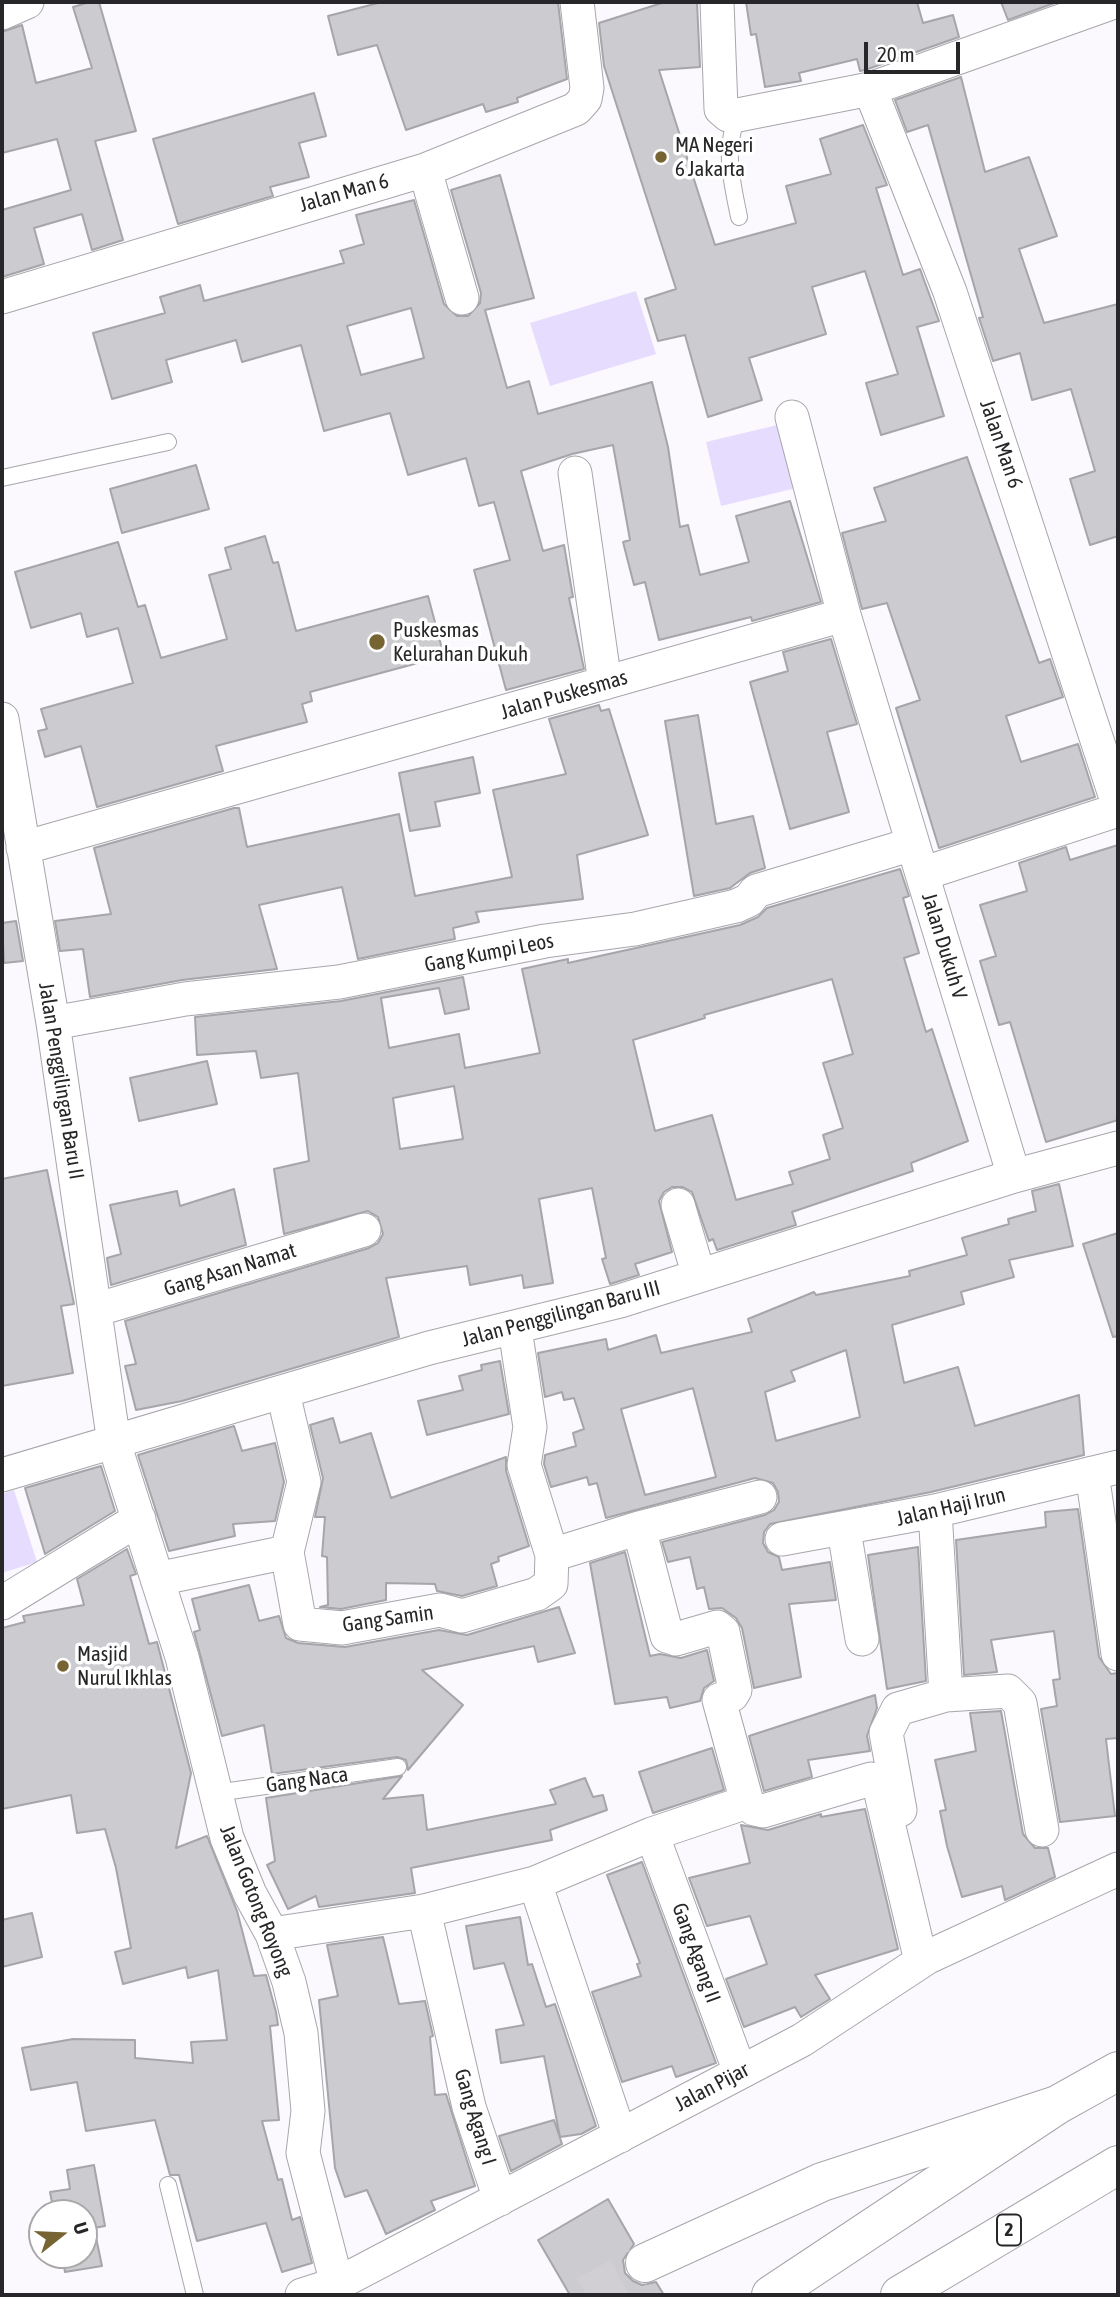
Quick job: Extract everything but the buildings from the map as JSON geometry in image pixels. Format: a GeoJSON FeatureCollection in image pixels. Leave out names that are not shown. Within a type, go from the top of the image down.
{"type":"FeatureCollection","features":[{"type":"Feature","properties":{"kind":"highway"},"geometry":{"type":"LineString","coordinates":[[771,2295],[1057,2105],[1118,2071]]}},
{"type":"Feature","properties":{"kind":"highway"},"geometry":{"type":"LineString","coordinates":[[645,2263],[821,2182],[1057,2105]]}},
{"type":"Feature","properties":{"kind":"highway","name":"2"},"geometry":{"type":"LineString","coordinates":[[900,2295],[1118,2165]]}},
{"type":"Feature","properties":{"kind":"street"},"geometry":{"type":"LineString","coordinates":[[2,13],[27,2]]}},
{"type":"Feature","properties":{"kind":"street","name":"Jalan Man 6"},"geometry":{"type":"LineString","coordinates":[[2,297],[425,170],[576,109],[584,99],[587,88],[577,2]]}},
{"type":"Feature","properties":{"kind":"street"},"geometry":{"type":"LineString","coordinates":[[718,2],[721,109],[728,115],[738,116],[870,89],[1114,2]]}},
{"type":"Feature","properties":{"kind":"street","name":"Jalan Man 6"},"geometry":{"type":"LineString","coordinates":[[870,89],[950,292],[1118,804]]}},
{"type":"Feature","properties":{"kind":"street"},"geometry":{"type":"LineString","coordinates":[[425,170],[462,298]]}},
{"type":"Feature","properties":{"kind":"street"},"geometry":{"type":"LineString","coordinates":[[792,418],[844,615],[917,859]]}},
{"type":"Feature","properties":{"kind":"street"},"geometry":{"type":"LineString","coordinates":[[575,473],[605,683]]}},
{"type":"Feature","properties":{"kind":"street","name":"Jalan Puskesmas"},"geometry":{"type":"LineString","coordinates":[[23,848],[844,615]]}},
{"type":"Feature","properties":{"kind":"street","name":"Jalan Penggilingan Baru II"},"geometry":{"type":"LineString","coordinates":[[2,719],[23,848],[16,894],[53,1023],[114,1443]]}},
{"type":"Feature","properties":{"kind":"street","name":"Jalan Dukuh V"},"geometry":{"type":"LineString","coordinates":[[1014,1176],[917,859],[1118,810]]}},
{"type":"Feature","properties":{"kind":"street","name":"Gang Kumpi Leos"},"geometry":{"type":"LineString","coordinates":[[53,1023],[185,999],[339,982],[545,942],[635,929],[736,906],[748,900],[756,891],[917,859]]}},
{"type":"Feature","properties":{"kind":"street","name":"Jalan Penggilingan Baru III"},"geometry":{"type":"LineString","coordinates":[[2,1475],[429,1348],[515,1329],[699,1276],[1014,1176],[1118,1148]]}},
{"type":"Feature","properties":{"kind":"street"},"geometry":{"type":"LineString","coordinates":[[678,1205],[699,1276]]}},
{"type":"Feature","properties":{"kind":"street","name":"Gang Asan Namat"},"geometry":{"type":"LineString","coordinates":[[95,1310],[364,1230]]}},
{"type":"Feature","properties":{"kind":"street"},"geometry":{"type":"LineString","coordinates":[[515,1329],[530,1427],[524,1465],[552,1555],[639,1528],[760,1497]]}},
{"type":"Feature","properties":{"kind":"street","name":"Gang Samin"},"geometry":{"type":"LineString","coordinates":[[283,1392],[304,1482],[286,1552],[300,1623],[342,1628],[440,1610],[462,1616],[537,1594],[551,1584],[552,1555]]}},
{"type":"Feature","properties":{"kind":"street","name":"Jalan Gotong Royong"},"geometry":{"type":"LineString","coordinates":[[114,1443],[181,1657],[228,1838],[250,1894],[272,1934],[289,1982],[301,2033],[308,2112],[303,2153],[337,2284]]}},
{"type":"Feature","properties":{"kind":"street"},"geometry":{"type":"LineString","coordinates":[[1105,1470],[1118,1654]]}},
{"type":"Feature","properties":{"kind":"street","name":"Jalan Haji Irun"},"geometry":{"type":"LineString","coordinates":[[782,1539],[844,1530],[935,1511],[1105,1470]]}},
{"type":"Feature","properties":{"kind":"street"},"geometry":{"type":"LineString","coordinates":[[935,1511],[946,1695]]}},
{"type":"Feature","properties":{"kind":"street"},"geometry":{"type":"LineString","coordinates":[[2,1603],[138,1519]]}},
{"type":"Feature","properties":{"kind":"street"},"geometry":{"type":"LineString","coordinates":[[639,1528],[667,1636],[676,1639],[717,1627],[723,1632],[735,1690],[732,1695],[719,1699],[747,1802],[754,1809],[763,1811],[871,1779],[879,1785],[924,1959]]}},
{"type":"Feature","properties":{"kind":"street"},"geometry":{"type":"LineString","coordinates":[[844,1530],[862,1639]]}},
{"type":"Feature","properties":{"kind":"street"},"geometry":{"type":"LineString","coordinates":[[157,1579],[286,1552]]}},
{"type":"Feature","properties":{"kind":"street"},"geometry":{"type":"LineString","coordinates":[[924,1959],[886,1732],[898,1709],[946,1695],[1008,1691],[1020,1703],[1042,1830]]}},
{"type":"Feature","properties":{"kind":"street"},"geometry":{"type":"LineString","coordinates":[[272,1934],[424,1911],[535,1883],[652,1834],[747,1802]]}},
{"type":"Feature","properties":{"kind":"street","name":"Gang Agang II"},"geometry":{"type":"LineString","coordinates":[[652,1834],[740,2072]]}},
{"type":"Feature","properties":{"kind":"street","name":"Jalan Pijar"},"geometry":{"type":"LineString","coordinates":[[302,2295],[337,2284],[802,2040],[924,1959],[1118,1870]]}},
{"type":"Feature","properties":{"kind":"street"},"geometry":{"type":"LineString","coordinates":[[535,1883],[620,2136]]}},
{"type":"Feature","properties":{"kind":"street","name":"Gang Agang I"},"geometry":{"type":"LineString","coordinates":[[424,1911],[469,2107],[500,2199]]}},
{"type":"Feature","properties":{"kind":"lane"},"geometry":{"type":"LineString","coordinates":[[738,116],[732,129],[728,165],[739,216]]}},
{"type":"Feature","properties":{"kind":"lane"},"geometry":{"type":"LineString","coordinates":[[2,478],[168,442]]}},
{"type":"Feature","properties":{"kind":"lane","name":"Gang Naca"},"geometry":{"type":"LineString","coordinates":[[216,1793],[398,1767]]}},
{"type":"Feature","properties":{"kind":"lane"},"geometry":{"type":"LineString","coordinates":[[168,2185],[195,2295]]}},
{"type":"Feature","properties":{"kind":"shaded area"},"geometry":{"type":"Polygon","coordinates":[[[636,291],[656,354],[550,386],[530,323],[636,291]]]}},
{"type":"Feature","properties":{"kind":"shaded area"},"geometry":{"type":"Polygon","coordinates":[[[794,421],[809,485],[721,506],[706,442],[794,421]]]}},
{"type":"Feature","properties":{"kind":"shaded area"},"geometry":{"type":"Polygon","coordinates":[[[14,1490],[37,1562],[2,1573],[2,1494],[14,1490]]]}},
{"type":"Feature","properties":{"kind":"tunnel"},"geometry":{"type":"LineString","coordinates":[[586,2295],[645,2263]]}},
{"type":"Feature","properties":{"kind":"place","name":"MA Negeri 6 Jakarta"},"geometry":{"type":"Point","coordinates":[661,157]}},
{"type":"Feature","properties":{"kind":"place","name":"Puskesmas Kelurahan Dukuh"},"geometry":{"type":"Point","coordinates":[377,642]}},
{"type":"Feature","properties":{"kind":"place","name":"Masjid Nurul Ikhlas"},"geometry":{"type":"Point","coordinates":[63,1666]}}]}
